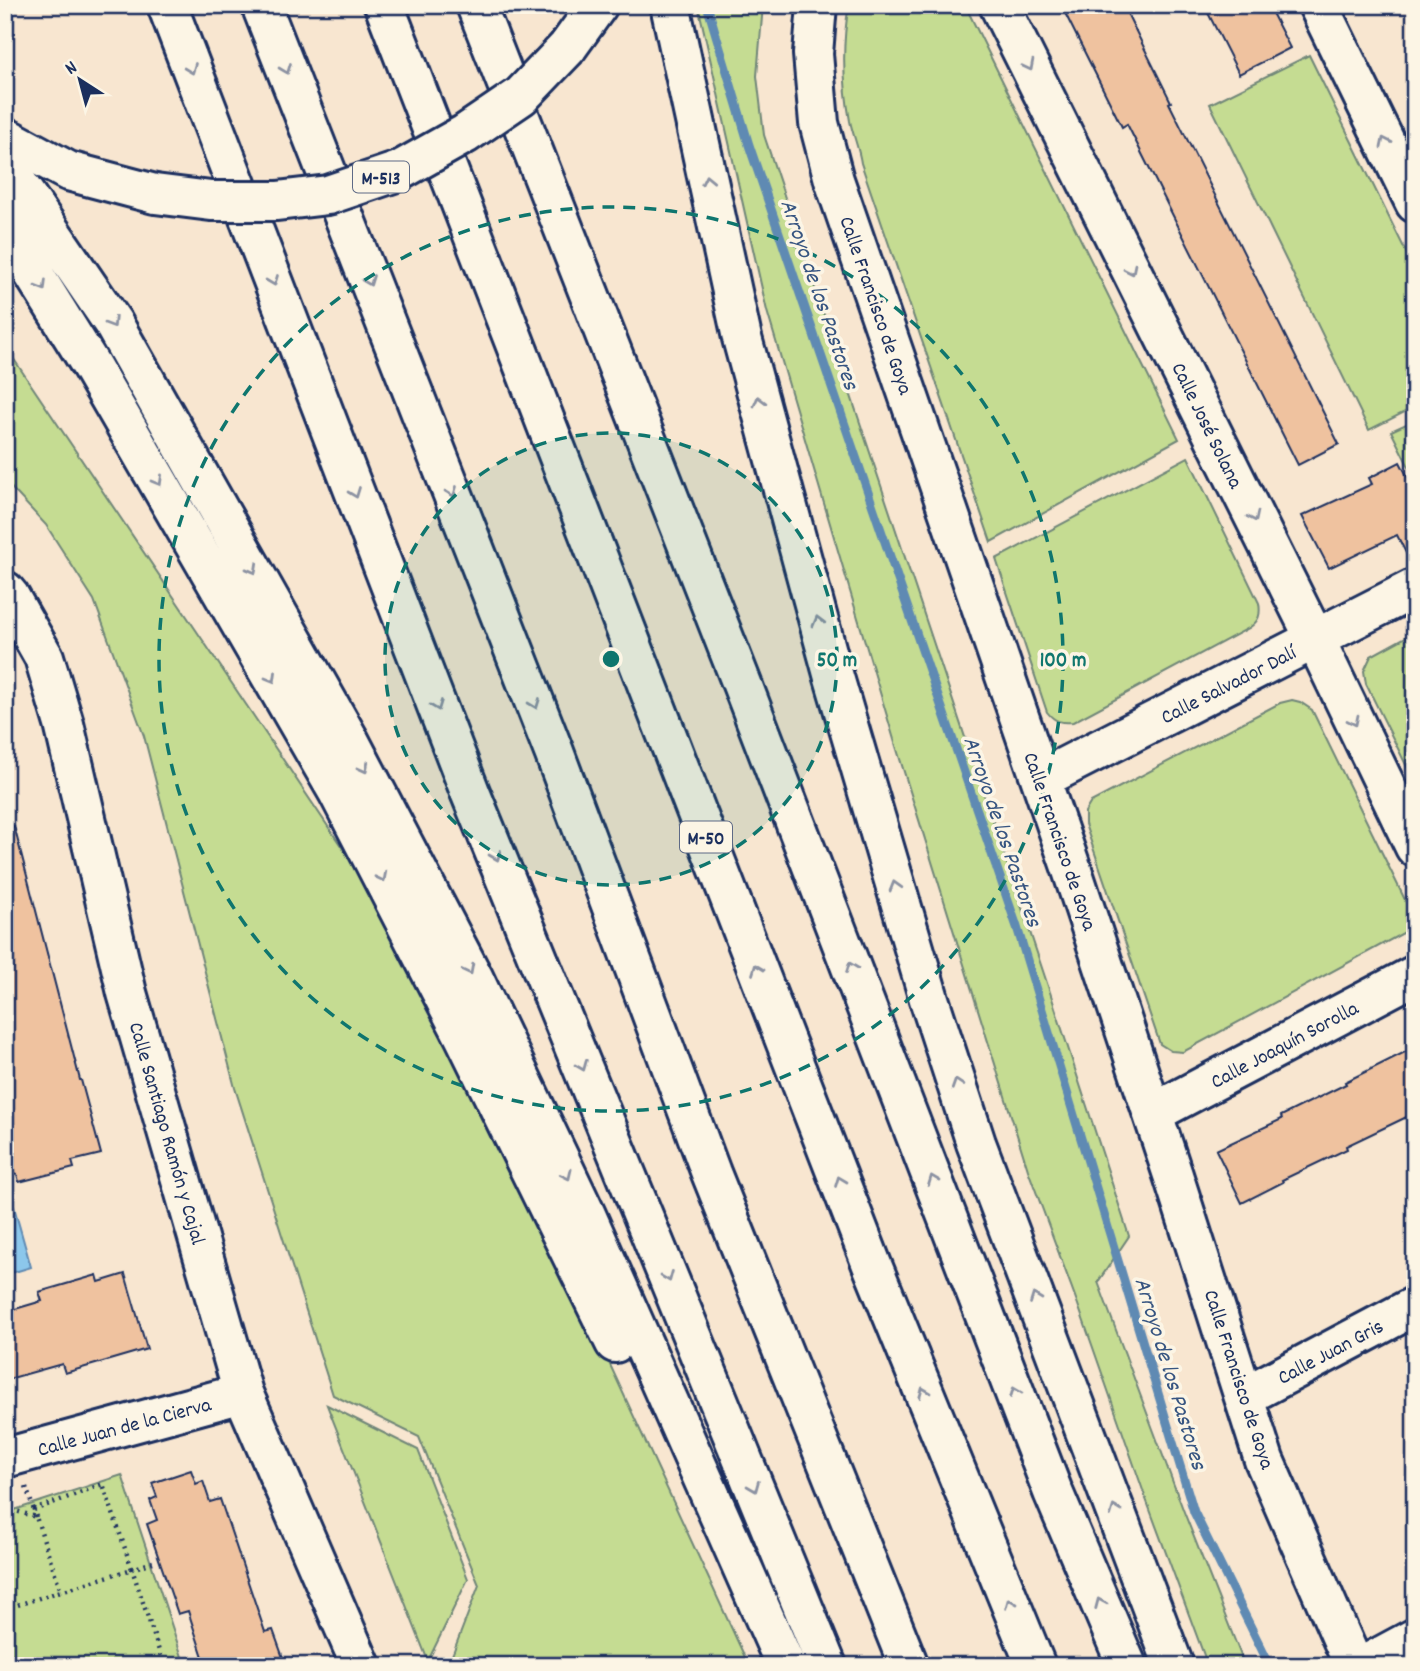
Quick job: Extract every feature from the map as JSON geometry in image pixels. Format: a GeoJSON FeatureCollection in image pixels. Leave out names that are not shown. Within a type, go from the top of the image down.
{"type":"FeatureCollection","features":[{"type":"Feature","properties":{"kind":"main road"},"geometry":{"type":"LineString","coordinates":[[167,5],[470,792],[827,1666]]}},
{"type":"Feature","properties":{"kind":"main road"},"geometry":{"type":"LineString","coordinates":[[261,5],[554,752],[711,1173],[909,1666]]}},
{"type":"Feature","properties":{"kind":"main road","name":"M-50"},"geometry":{"type":"LineString","coordinates":[[384,5],[872,1265],[1036,1666]]}},
{"type":"Feature","properties":{"kind":"main road"},"geometry":{"type":"LineString","coordinates":[[476,5],[752,710],[1053,1492],[1126,1666]]}},
{"type":"Feature","properties":{"kind":"main road","name":"M-513"},"geometry":{"type":"LineString","coordinates":[[5,137],[68,171],[155,194],[211,201],[277,201],[328,195],[399,171],[465,134],[521,96],[567,48],[598,5]]}},
{"type":"Feature","properties":{"kind":"main road"},"geometry":{"type":"LineString","coordinates":[[670,5],[745,351],[833,674],[929,999],[976,1143],[1174,1666]]}},
{"type":"Feature","properties":{"kind":"main road","name":"Calle Francisco de Goya"},"geometry":{"type":"LineString","coordinates":[[817,5],[813,54],[820,123],[834,180],[1041,779],[1153,1113],[1264,1460],[1354,1666]]}},
{"type":"Feature","properties":{"kind":"main road","name":"Calle José Solana"},"geometry":{"type":"LineString","coordinates":[[999,5],[1315,639],[1415,846]]}},
{"type":"Feature","properties":{"kind":"main road"},"geometry":{"type":"LineString","coordinates":[[1318,5],[1415,204]]}},
{"type":"Feature","properties":{"kind":"main road"},"geometry":{"type":"LineString","coordinates":[[5,165],[120,335],[348,737],[473,977],[586,1215],[786,1666]]}},
{"type":"Feature","properties":{"kind":"main road"},"geometry":{"type":"LineString","coordinates":[[5,228],[90,365],[338,792],[575,1259],[686,1492],[762,1666]]}},
{"type":"Feature","properties":{"kind":"main road","name":"Calle Salvador Dalí"},"geometry":{"type":"LineString","coordinates":[[1041,779],[1415,588]]}},
{"type":"Feature","properties":{"kind":"main road","name":"Calle Santiago Ramón y Cajal"},"geometry":{"type":"LineString","coordinates":[[5,591],[44,657],[64,724],[127,993],[243,1393],[361,1666]]}},
{"type":"Feature","properties":{"kind":"main road","name":"Calle Joaquín Sorolla"},"geometry":{"type":"LineString","coordinates":[[1153,1113],[1415,975]]}},
{"type":"Feature","properties":{"kind":"main road","name":"Calle Juan Gris"},"geometry":{"type":"LineString","coordinates":[[1245,1396],[1415,1306]]}},
{"type":"Feature","properties":{"kind":"main road","name":"Calle Juan de la Cierva"},"geometry":{"type":"LineString","coordinates":[[15,1471],[243,1393]]}},
{"type":"Feature","properties":{"kind":"main road"},"geometry":{"type":"LineString","coordinates":[[1363,1666],[1415,1638]]}},
{"type":"Feature","properties":{"kind":"path"},"geometry":{"type":"LineString","coordinates":[[15,1471],[34,1510],[61,1591]]}},
{"type":"Feature","properties":{"kind":"path"},"geometry":{"type":"LineString","coordinates":[[34,1510],[103,1485],[164,1666]]}},
{"type":"Feature","properties":{"kind":"path"},"geometry":{"type":"LineString","coordinates":[[5,1511],[9,1509],[36,1517]]}},
{"type":"Feature","properties":{"kind":"path"},"geometry":{"type":"LineString","coordinates":[[5,1609],[153,1562]]}},
{"type":"Feature","properties":{"kind":"green space"},"geometry":{"type":"Polygon","coordinates":[[[698,5],[763,5],[757,76],[764,135],[1129,1236],[1098,1282],[1245,1666],[1208,1666],[1028,1170],[895,743],[767,311],[698,5]]]}},
{"type":"Feature","properties":{"kind":"green space"},"geometry":{"type":"Polygon","coordinates":[[[849,5],[965,5],[1179,439],[991,542],[861,163],[851,126],[844,63],[849,5]]]}},
{"type":"Feature","properties":{"kind":"green space"},"geometry":{"type":"Polygon","coordinates":[[[1309,55],[1415,270],[1415,407],[1369,430],[1210,104],[1309,55]]]}},
{"type":"Feature","properties":{"kind":"green space"},"geometry":{"type":"Polygon","coordinates":[[[5,346],[405,941],[534,1200],[749,1666],[448,1666],[479,1585],[419,1437],[333,1395],[235,1088],[144,736],[94,600],[46,525],[5,481],[5,346]]]}},
{"type":"Feature","properties":{"kind":"green space"},"geometry":{"type":"Polygon","coordinates":[[[1415,420],[1415,479],[1391,431],[1415,420]]]}},
{"type":"Feature","properties":{"kind":"green space"},"geometry":{"type":"Polygon","coordinates":[[[1188,457],[1259,603],[1260,611],[1255,623],[1073,722],[1056,720],[1047,712],[996,559],[1188,457]]]}},
{"type":"Feature","properties":{"kind":"green space"},"geometry":{"type":"Polygon","coordinates":[[[1415,632],[1415,783],[1366,684],[1364,671],[1371,656],[1415,632]]]}},
{"type":"Feature","properties":{"kind":"green space"},"geometry":{"type":"Polygon","coordinates":[[[1292,700],[1312,710],[1410,910],[1408,924],[1405,932],[1183,1052],[1171,1051],[1160,1044],[1085,824],[1085,812],[1091,802],[1280,703],[1292,700]]]}},
{"type":"Feature","properties":{"kind":"green space"},"geometry":{"type":"Polygon","coordinates":[[[327,1405],[418,1450],[468,1579],[428,1661],[327,1405]]]}},
{"type":"Feature","properties":{"kind":"green space"},"geometry":{"type":"Polygon","coordinates":[[[122,1475],[185,1666],[5,1666],[5,1513],[122,1475]]]}},
{"type":"Feature","properties":{"kind":"water"},"geometry":{"type":"Polygon","coordinates":[[[14,1207],[31,1267],[5,1275],[5,1209],[14,1207]]]}},
{"type":"Feature","properties":{"kind":"building"},"geometry":{"type":"Polygon","coordinates":[[[1061,5],[1123,5],[1339,444],[1298,465],[1127,124],[1122,127],[1061,5]]]}},
{"type":"Feature","properties":{"kind":"building"},"geometry":{"type":"Polygon","coordinates":[[[1204,5],[1268,5],[1290,48],[1239,74],[1204,5]]]}},
{"type":"Feature","properties":{"kind":"building"},"geometry":{"type":"Polygon","coordinates":[[[1400,462],[1415,491],[1415,566],[1413,567],[1397,535],[1329,568],[1302,516],[1372,484],[1369,478],[1400,462]]]}},
{"type":"Feature","properties":{"kind":"building"},"geometry":{"type":"Polygon","coordinates":[[[14,826],[101,1154],[72,1161],[74,1168],[19,1182],[17,1174],[5,1178],[5,827],[14,826]]]}},
{"type":"Feature","properties":{"kind":"building"},"geometry":{"type":"Polygon","coordinates":[[[1415,1047],[1415,1113],[1346,1146],[1347,1149],[1282,1180],[1283,1182],[1242,1203],[1216,1150],[1282,1119],[1281,1116],[1415,1047]]]}},
{"type":"Feature","properties":{"kind":"building"},"geometry":{"type":"Polygon","coordinates":[[[125,1274],[147,1349],[65,1373],[62,1364],[5,1380],[5,1312],[42,1301],[39,1292],[97,1275],[99,1282],[125,1274]]]}},
{"type":"Feature","properties":{"kind":"building"},"geometry":{"type":"Polygon","coordinates":[[[191,1470],[196,1484],[203,1481],[210,1502],[220,1499],[265,1632],[273,1630],[286,1666],[206,1666],[188,1611],[178,1614],[147,1524],[157,1520],[150,1500],[157,1497],[152,1483],[191,1470]]]}},
{"type":"Feature","properties":{"kind":"waterway","name":"Arroyo de los Pastores"},"geometry":{"type":"LineString","coordinates":[[707,5],[749,145],[1017,927],[1194,1512],[1270,1666]]}}]}
